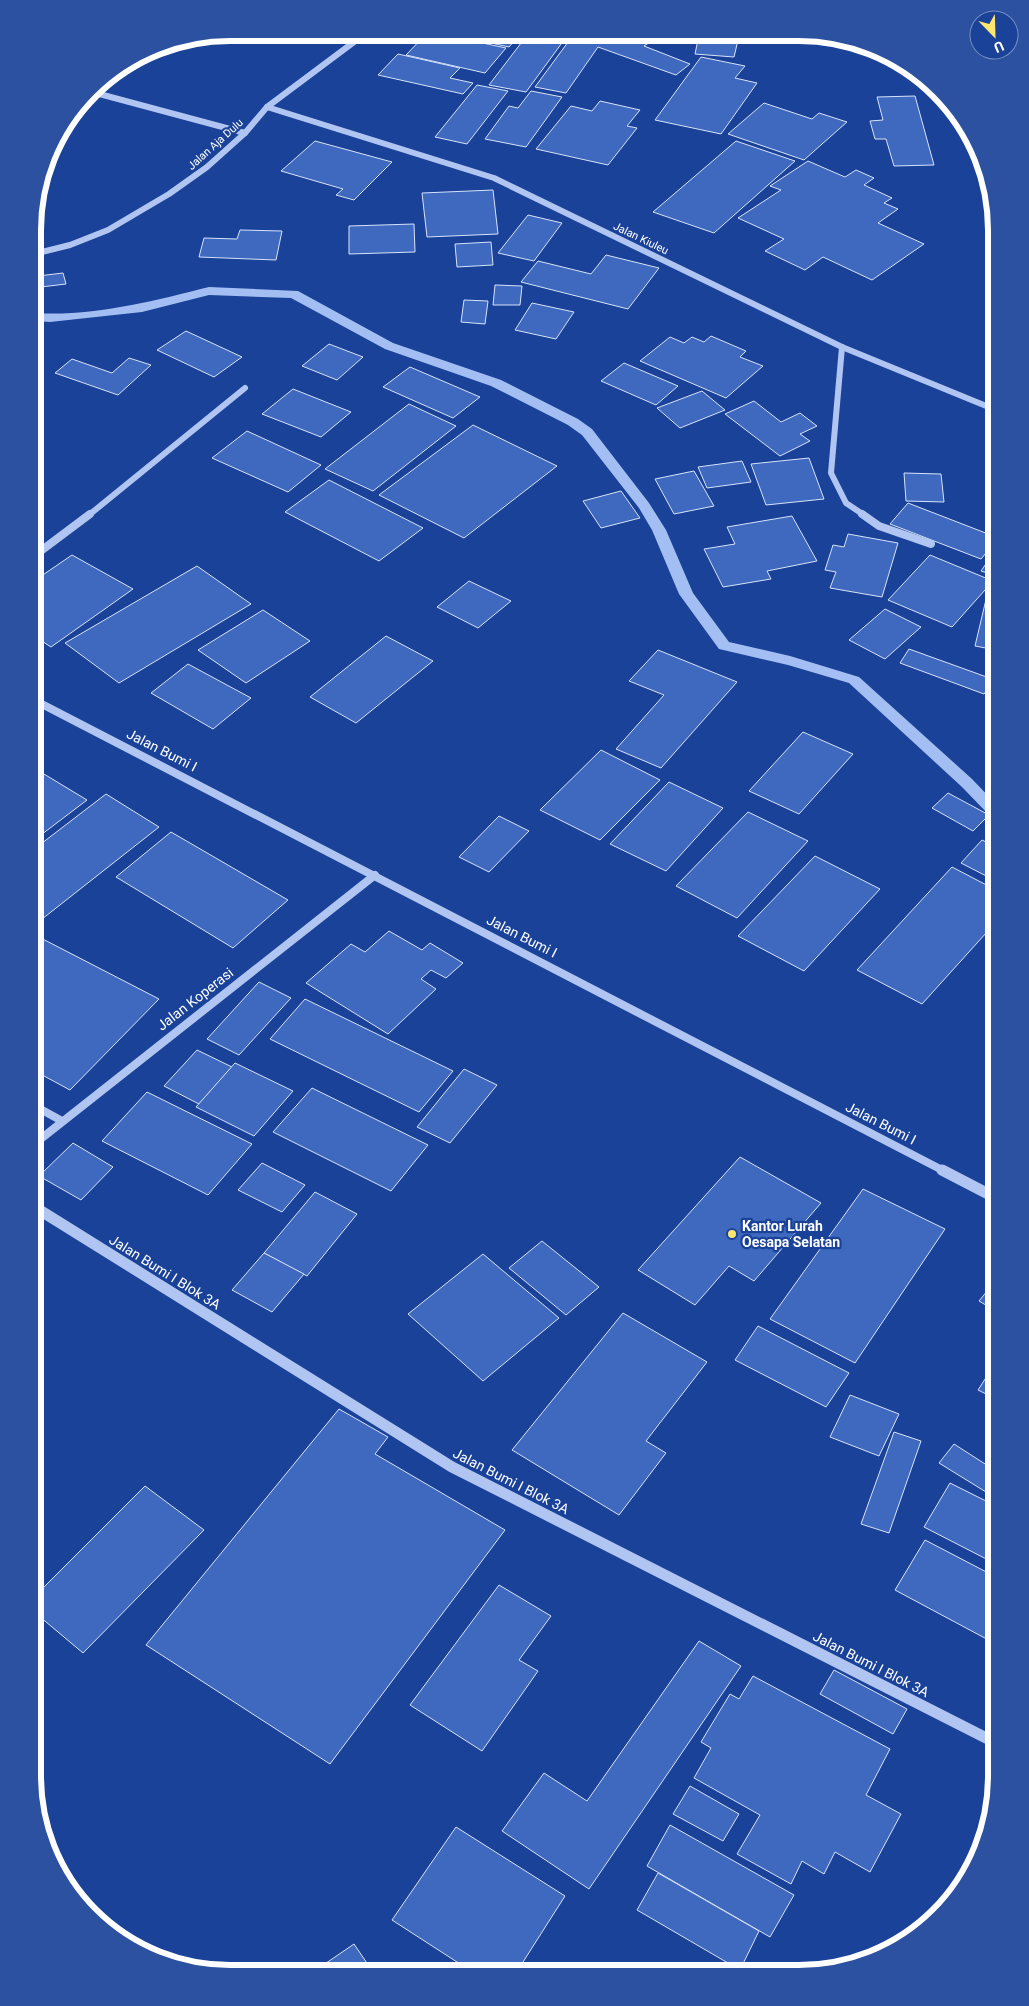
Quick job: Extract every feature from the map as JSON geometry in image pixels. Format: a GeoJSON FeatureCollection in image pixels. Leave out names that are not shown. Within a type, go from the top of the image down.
{"type":"FeatureCollection","features":[{"type":"Feature","properties":{"kind":"street","name":"Jalan Aja Dulu"},"geometry":{"type":"LineString","coordinates":[[41,252],[70,245],[108,230],[184,183],[207,167],[244,133],[267,107],[355,41]]}},
{"type":"Feature","properties":{"kind":"street"},"geometry":{"type":"LineString","coordinates":[[100,94],[244,133]]}},
{"type":"Feature","properties":{"kind":"street","name":"Jalan Kiuleu"},"geometry":{"type":"LineString","coordinates":[[267,107],[494,178],[842,348],[988,407]]}},
{"type":"Feature","properties":{"kind":"street"},"geometry":{"type":"LineString","coordinates":[[842,348],[831,473],[846,503],[879,526],[932,544]]}},
{"type":"Feature","properties":{"kind":"street"},"geometry":{"type":"LineString","coordinates":[[41,551],[93,512],[245,388]]}},
{"type":"Feature","properties":{"kind":"street","name":"Jalan Bumi I"},"geometry":{"type":"LineString","coordinates":[[41,704],[988,1194]]}},
{"type":"Feature","properties":{"kind":"street","name":"Jalan Koperasi"},"geometry":{"type":"LineString","coordinates":[[41,1138],[375,875]]}},
{"type":"Feature","properties":{"kind":"street"},"geometry":{"type":"LineString","coordinates":[[41,1109],[62,1121]]}},
{"type":"Feature","properties":{"kind":"street","name":"Jalan Bumi I Blok 3A"},"geometry":{"type":"LineString","coordinates":[[41,1211],[452,1467],[988,1739]]}},
{"type":"Feature","properties":{"kind":"building"},"geometry":{"type":"Polygon","coordinates":[[[419,41],[473,41],[506,48],[485,73],[406,55],[419,41]]]}},
{"type":"Feature","properties":{"kind":"building"},"geometry":{"type":"Polygon","coordinates":[[[482,41],[514,41],[509,47],[482,41]]]}},
{"type":"Feature","properties":{"kind":"building"},"geometry":{"type":"Polygon","coordinates":[[[523,41],[563,41],[526,92],[489,85],[523,41]]]}},
{"type":"Feature","properties":{"kind":"building"},"geometry":{"type":"Polygon","coordinates":[[[569,41],[652,41],[644,46],[690,64],[676,75],[598,47],[566,93],[535,87],[569,41]]]}},
{"type":"Feature","properties":{"kind":"building"},"geometry":{"type":"Polygon","coordinates":[[[698,41],[738,41],[734,57],[695,54],[698,41]]]}},
{"type":"Feature","properties":{"kind":"building"},"geometry":{"type":"Polygon","coordinates":[[[398,54],[460,68],[450,78],[473,83],[463,94],[378,75],[398,54]]]}},
{"type":"Feature","properties":{"kind":"building"},"geometry":{"type":"Polygon","coordinates":[[[701,57],[745,66],[735,78],[757,83],[721,134],[655,120],[701,57]]]}},
{"type":"Feature","properties":{"kind":"building"},"geometry":{"type":"Polygon","coordinates":[[[477,85],[508,91],[467,144],[435,137],[477,85]]]}},
{"type":"Feature","properties":{"kind":"building"},"geometry":{"type":"Polygon","coordinates":[[[531,91],[562,97],[526,147],[485,139],[509,106],[518,108],[531,91]]]}},
{"type":"Feature","properties":{"kind":"building"},"geometry":{"type":"Polygon","coordinates":[[[915,96],[934,165],[894,166],[886,139],[875,139],[870,121],[883,120],[877,97],[915,96]]]}},
{"type":"Feature","properties":{"kind":"building"},"geometry":{"type":"Polygon","coordinates":[[[600,101],[640,110],[627,126],[637,128],[608,165],[536,149],[571,106],[592,111],[600,101]]]}},
{"type":"Feature","properties":{"kind":"building"},"geometry":{"type":"Polygon","coordinates":[[[764,103],[812,119],[819,113],[847,122],[804,160],[728,134],[764,103]]]}},
{"type":"Feature","properties":{"kind":"building"},"geometry":{"type":"Polygon","coordinates":[[[315,141],[392,162],[354,200],[336,195],[343,189],[281,171],[315,141]]]}},
{"type":"Feature","properties":{"kind":"building"},"geometry":{"type":"Polygon","coordinates":[[[736,141],[795,161],[714,233],[653,212],[736,141]]]}},
{"type":"Feature","properties":{"kind":"building"},"geometry":{"type":"Polygon","coordinates":[[[808,161],[845,177],[856,170],[874,178],[864,185],[892,198],[884,203],[898,209],[878,223],[924,244],[872,280],[823,257],[805,270],[765,251],[784,239],[738,218],[781,190],[770,186],[808,161]]]}},
{"type":"Feature","properties":{"kind":"building"},"geometry":{"type":"Polygon","coordinates":[[[493,190],[498,234],[427,237],[422,193],[493,190]]]}},
{"type":"Feature","properties":{"kind":"building"},"geometry":{"type":"Polygon","coordinates":[[[528,215],[562,223],[534,261],[498,253],[528,215]]]}},
{"type":"Feature","properties":{"kind":"building"},"geometry":{"type":"Polygon","coordinates":[[[414,224],[415,252],[349,254],[349,226],[414,224]]]}},
{"type":"Feature","properties":{"kind":"building"},"geometry":{"type":"Polygon","coordinates":[[[240,230],[282,231],[276,260],[199,257],[204,238],[237,239],[240,230]]]}},
{"type":"Feature","properties":{"kind":"building"},"geometry":{"type":"Polygon","coordinates":[[[491,242],[493,265],[457,267],[455,244],[491,242]]]}},
{"type":"Feature","properties":{"kind":"building"},"geometry":{"type":"Polygon","coordinates":[[[606,255],[659,268],[628,309],[521,282],[538,261],[591,274],[606,255]]]}},
{"type":"Feature","properties":{"kind":"building"},"geometry":{"type":"Polygon","coordinates":[[[63,273],[66,284],[41,287],[41,276],[63,273]]]}},
{"type":"Feature","properties":{"kind":"building"},"geometry":{"type":"Polygon","coordinates":[[[495,285],[522,286],[520,305],[493,305],[495,285]]]}},
{"type":"Feature","properties":{"kind":"building"},"geometry":{"type":"Polygon","coordinates":[[[464,300],[488,301],[485,324],[461,322],[464,300]]]}},
{"type":"Feature","properties":{"kind":"building"},"geometry":{"type":"Polygon","coordinates":[[[532,303],[574,312],[556,339],[515,330],[532,303]]]}},
{"type":"Feature","properties":{"kind":"building"},"geometry":{"type":"Polygon","coordinates":[[[186,331],[242,357],[214,377],[157,350],[186,331]]]}},
{"type":"Feature","properties":{"kind":"building"},"geometry":{"type":"Polygon","coordinates":[[[711,336],[746,351],[740,357],[763,366],[726,398],[640,361],[670,337],[684,343],[692,337],[704,342],[711,336]]]}},
{"type":"Feature","properties":{"kind":"building"},"geometry":{"type":"Polygon","coordinates":[[[329,344],[363,357],[337,380],[302,366],[329,344]]]}},
{"type":"Feature","properties":{"kind":"building"},"geometry":{"type":"Polygon","coordinates":[[[129,358],[151,365],[118,395],[55,373],[72,359],[112,373],[129,358]]]}},
{"type":"Feature","properties":{"kind":"building"},"geometry":{"type":"Polygon","coordinates":[[[624,363],[678,386],[656,405],[601,381],[624,363]]]}},
{"type":"Feature","properties":{"kind":"building"},"geometry":{"type":"Polygon","coordinates":[[[410,367],[480,397],[453,418],[383,387],[410,367]]]}},
{"type":"Feature","properties":{"kind":"building"},"geometry":{"type":"Polygon","coordinates":[[[293,389],[351,412],[321,437],[262,414],[293,389]]]}},
{"type":"Feature","properties":{"kind":"building"},"geometry":{"type":"Polygon","coordinates":[[[702,391],[725,410],[680,428],[657,408],[702,391]]]}},
{"type":"Feature","properties":{"kind":"building"},"geometry":{"type":"Polygon","coordinates":[[[754,401],[781,422],[800,413],[817,426],[800,434],[810,441],[780,456],[725,414],[754,401]]]}},
{"type":"Feature","properties":{"kind":"building"},"geometry":{"type":"Polygon","coordinates":[[[409,404],[456,426],[373,491],[325,469],[409,404]]]}},
{"type":"Feature","properties":{"kind":"building"},"geometry":{"type":"Polygon","coordinates":[[[473,425],[557,466],[464,538],[379,495],[473,425]]]}},
{"type":"Feature","properties":{"kind":"building"},"geometry":{"type":"Polygon","coordinates":[[[247,431],[321,465],[288,492],[212,458],[247,431]]]}},
{"type":"Feature","properties":{"kind":"building"},"geometry":{"type":"Polygon","coordinates":[[[809,458],[824,499],[766,505],[751,464],[809,458]]]}},
{"type":"Feature","properties":{"kind":"building"},"geometry":{"type":"Polygon","coordinates":[[[742,461],[751,482],[707,488],[698,467],[742,461]]]}},
{"type":"Feature","properties":{"kind":"building"},"geometry":{"type":"Polygon","coordinates":[[[694,471],[714,506],[674,514],[655,479],[694,471]]]}},
{"type":"Feature","properties":{"kind":"building"},"geometry":{"type":"Polygon","coordinates":[[[904,473],[941,474],[944,502],[906,501],[904,473]]]}},
{"type":"Feature","properties":{"kind":"building"},"geometry":{"type":"Polygon","coordinates":[[[329,480],[423,528],[379,561],[285,512],[329,480]]]}},
{"type":"Feature","properties":{"kind":"building"},"geometry":{"type":"Polygon","coordinates":[[[621,491],[640,518],[601,528],[583,501],[621,491]]]}},
{"type":"Feature","properties":{"kind":"building"},"geometry":{"type":"Polygon","coordinates":[[[908,503],[988,534],[988,551],[981,559],[890,524],[908,503]]]}},
{"type":"Feature","properties":{"kind":"building"},"geometry":{"type":"Polygon","coordinates":[[[792,516],[817,561],[767,571],[771,579],[723,587],[704,549],[735,544],[727,527],[792,516]]]}},
{"type":"Feature","properties":{"kind":"building"},"geometry":{"type":"Polygon","coordinates":[[[848,534],[898,543],[882,597],[830,588],[836,572],[825,570],[833,545],[844,547],[848,534]]]}},
{"type":"Feature","properties":{"kind":"building"},"geometry":{"type":"Polygon","coordinates":[[[72,555],[133,589],[51,647],[41,641],[41,576],[72,555]]]}},
{"type":"Feature","properties":{"kind":"building"},"geometry":{"type":"Polygon","coordinates":[[[930,555],[988,579],[988,587],[952,627],[888,600],[930,555]]]}},
{"type":"Feature","properties":{"kind":"building"},"geometry":{"type":"Polygon","coordinates":[[[988,561],[988,573],[981,571],[988,561]]]}},
{"type":"Feature","properties":{"kind":"building"},"geometry":{"type":"Polygon","coordinates":[[[197,566],[251,604],[119,683],[65,643],[197,566]]]}},
{"type":"Feature","properties":{"kind":"building"},"geometry":{"type":"Polygon","coordinates":[[[469,581],[511,601],[478,628],[437,607],[469,581]]]}},
{"type":"Feature","properties":{"kind":"building"},"geometry":{"type":"Polygon","coordinates":[[[988,591],[988,648],[975,646],[988,591]]]}},
{"type":"Feature","properties":{"kind":"building"},"geometry":{"type":"Polygon","coordinates":[[[885,609],[921,627],[885,659],[849,640],[885,609]]]}},
{"type":"Feature","properties":{"kind":"building"},"geometry":{"type":"Polygon","coordinates":[[[263,610],[310,641],[246,683],[198,650],[263,610]]]}},
{"type":"Feature","properties":{"kind":"building"},"geometry":{"type":"Polygon","coordinates":[[[386,636],[433,661],[356,723],[310,697],[386,636]]]}},
{"type":"Feature","properties":{"kind":"building"},"geometry":{"type":"Polygon","coordinates":[[[909,649],[988,677],[988,689],[984,694],[900,663],[909,649]]]}},
{"type":"Feature","properties":{"kind":"building"},"geometry":{"type":"Polygon","coordinates":[[[658,650],[737,682],[661,768],[616,749],[664,695],[629,681],[658,650]]]}},
{"type":"Feature","properties":{"kind":"building"},"geometry":{"type":"Polygon","coordinates":[[[188,664],[251,698],[213,729],[151,693],[188,664]]]}},
{"type":"Feature","properties":{"kind":"building"},"geometry":{"type":"Polygon","coordinates":[[[803,732],[853,754],[799,814],[749,791],[803,732]]]}},
{"type":"Feature","properties":{"kind":"building"},"geometry":{"type":"Polygon","coordinates":[[[601,750],[660,780],[600,840],[540,810],[601,750]]]}},
{"type":"Feature","properties":{"kind":"building"},"geometry":{"type":"Polygon","coordinates":[[[41,772],[87,800],[41,835],[41,772]]]}},
{"type":"Feature","properties":{"kind":"building"},"geometry":{"type":"Polygon","coordinates":[[[669,782],[723,808],[666,871],[610,844],[669,782]]]}},
{"type":"Feature","properties":{"kind":"building"},"geometry":{"type":"Polygon","coordinates":[[[948,793],[988,816],[973,831],[932,808],[948,793]]]}},
{"type":"Feature","properties":{"kind":"building"},"geometry":{"type":"Polygon","coordinates":[[[106,794],[159,827],[41,920],[41,844],[106,794]]]}},
{"type":"Feature","properties":{"kind":"building"},"geometry":{"type":"Polygon","coordinates":[[[748,812],[808,841],[737,918],[676,886],[748,812]]]}},
{"type":"Feature","properties":{"kind":"building"},"geometry":{"type":"Polygon","coordinates":[[[499,816],[529,831],[489,872],[459,857],[499,816]]]}},
{"type":"Feature","properties":{"kind":"building"},"geometry":{"type":"Polygon","coordinates":[[[171,832],[288,900],[233,948],[116,877],[171,832]]]}},
{"type":"Feature","properties":{"kind":"building"},"geometry":{"type":"Polygon","coordinates":[[[982,840],[988,843],[988,877],[961,863],[982,840]]]}},
{"type":"Feature","properties":{"kind":"building"},"geometry":{"type":"Polygon","coordinates":[[[815,856],[880,889],[804,971],[738,936],[815,856]]]}},
{"type":"Feature","properties":{"kind":"building"},"geometry":{"type":"Polygon","coordinates":[[[952,867],[988,886],[988,931],[922,1004],[857,970],[952,867]]]}},
{"type":"Feature","properties":{"kind":"building"},"geometry":{"type":"Polygon","coordinates":[[[389,931],[422,950],[430,943],[463,963],[446,978],[431,970],[421,979],[436,989],[388,1034],[306,983],[351,944],[365,952],[389,931]]]}},
{"type":"Feature","properties":{"kind":"building"},"geometry":{"type":"Polygon","coordinates":[[[41,938],[159,999],[70,1090],[41,1074],[41,938]]]}},
{"type":"Feature","properties":{"kind":"building"},"geometry":{"type":"Polygon","coordinates":[[[259,982],[291,998],[239,1055],[207,1039],[259,982]]]}},
{"type":"Feature","properties":{"kind":"building"},"geometry":{"type":"Polygon","coordinates":[[[305,999],[453,1071],[419,1112],[270,1039],[305,999]]]}},
{"type":"Feature","properties":{"kind":"building"},"geometry":{"type":"Polygon","coordinates":[[[197,1050],[232,1067],[199,1104],[164,1086],[197,1050]]]}},
{"type":"Feature","properties":{"kind":"building"},"geometry":{"type":"Polygon","coordinates":[[[235,1063],[293,1091],[254,1136],[196,1107],[235,1063]]]}},
{"type":"Feature","properties":{"kind":"building"},"geometry":{"type":"Polygon","coordinates":[[[464,1069],[497,1085],[450,1143],[417,1127],[464,1069]]]}},
{"type":"Feature","properties":{"kind":"building"},"geometry":{"type":"Polygon","coordinates":[[[312,1088],[428,1145],[391,1191],[273,1132],[312,1088]]]}},
{"type":"Feature","properties":{"kind":"building"},"geometry":{"type":"Polygon","coordinates":[[[147,1092],[252,1144],[208,1195],[102,1141],[147,1092]]]}},
{"type":"Feature","properties":{"kind":"building"},"geometry":{"type":"Polygon","coordinates":[[[73,1143],[113,1167],[81,1200],[41,1177],[41,1174],[73,1143]]]}},
{"type":"Feature","properties":{"kind":"building","name":"Kantor Lurah Oesapa Selatan"},"geometry":{"type":"Polygon","coordinates":[[[740,1157],[821,1203],[754,1281],[729,1266],[695,1305],[638,1270],[740,1157]]]}},
{"type":"Feature","properties":{"kind":"building"},"geometry":{"type":"Polygon","coordinates":[[[262,1163],[305,1185],[282,1212],[238,1190],[262,1163]]]}},
{"type":"Feature","properties":{"kind":"building"},"geometry":{"type":"Polygon","coordinates":[[[863,1189],[945,1229],[855,1363],[770,1319],[863,1189]]]}},
{"type":"Feature","properties":{"kind":"building"},"geometry":{"type":"Polygon","coordinates":[[[315,1192],[357,1214],[307,1276],[264,1253],[315,1192]]]}},
{"type":"Feature","properties":{"kind":"building"},"geometry":{"type":"Polygon","coordinates":[[[542,1241],[599,1287],[566,1315],[509,1268],[542,1241]]]}},
{"type":"Feature","properties":{"kind":"building"},"geometry":{"type":"Polygon","coordinates":[[[264,1253],[304,1274],[272,1312],[232,1290],[264,1253]]]}},
{"type":"Feature","properties":{"kind":"building"},"geometry":{"type":"Polygon","coordinates":[[[483,1254],[559,1318],[483,1381],[408,1314],[483,1254]]]}},
{"type":"Feature","properties":{"kind":"building"},"geometry":{"type":"Polygon","coordinates":[[[988,1290],[988,1306],[979,1301],[988,1290]]]}},
{"type":"Feature","properties":{"kind":"building"},"geometry":{"type":"Polygon","coordinates":[[[623,1313],[707,1362],[646,1441],[666,1453],[619,1515],[512,1450],[623,1313]]]}},
{"type":"Feature","properties":{"kind":"building"},"geometry":{"type":"Polygon","coordinates":[[[758,1326],[849,1373],[826,1407],[735,1360],[758,1326]]]}},
{"type":"Feature","properties":{"kind":"building"},"geometry":{"type":"Polygon","coordinates":[[[988,1374],[988,1395],[978,1390],[988,1374]]]}},
{"type":"Feature","properties":{"kind":"building"},"geometry":{"type":"Polygon","coordinates":[[[850,1395],[899,1414],[879,1456],[830,1437],[850,1395]]]}},
{"type":"Feature","properties":{"kind":"building"},"geometry":{"type":"Polygon","coordinates":[[[339,1409],[388,1437],[375,1454],[505,1530],[330,1764],[146,1645],[339,1409]]]}},
{"type":"Feature","properties":{"kind":"building"},"geometry":{"type":"Polygon","coordinates":[[[894,1432],[921,1441],[889,1533],[861,1524],[894,1432]]]}},
{"type":"Feature","properties":{"kind":"building"},"geometry":{"type":"Polygon","coordinates":[[[954,1444],[988,1466],[988,1489],[986,1492],[939,1463],[954,1444]]]}},
{"type":"Feature","properties":{"kind":"building"},"geometry":{"type":"Polygon","coordinates":[[[950,1483],[988,1502],[988,1560],[924,1527],[950,1483]]]}},
{"type":"Feature","properties":{"kind":"building"},"geometry":{"type":"Polygon","coordinates":[[[145,1486],[204,1530],[83,1653],[41,1618],[41,1590],[145,1486]]]}},
{"type":"Feature","properties":{"kind":"building"},"geometry":{"type":"Polygon","coordinates":[[[925,1540],[988,1573],[988,1640],[895,1590],[925,1540]]]}},
{"type":"Feature","properties":{"kind":"building"},"geometry":{"type":"Polygon","coordinates":[[[499,1585],[551,1616],[519,1660],[538,1671],[482,1751],[410,1705],[499,1585]]]}},
{"type":"Feature","properties":{"kind":"building"},"geometry":{"type":"Polygon","coordinates":[[[699,1641],[741,1666],[589,1889],[502,1831],[544,1773],[587,1801],[699,1641]]]}},
{"type":"Feature","properties":{"kind":"building"},"geometry":{"type":"Polygon","coordinates":[[[834,1670],[907,1709],[893,1734],[820,1694],[834,1670]]]}},
{"type":"Feature","properties":{"kind":"building"},"geometry":{"type":"Polygon","coordinates":[[[753,1676],[890,1749],[866,1795],[901,1814],[870,1872],[835,1852],[824,1874],[802,1861],[791,1884],[737,1854],[760,1815],[694,1778],[711,1748],[701,1742],[730,1694],[739,1699],[753,1676]]]}},
{"type":"Feature","properties":{"kind":"building"},"geometry":{"type":"Polygon","coordinates":[[[690,1786],[739,1814],[723,1841],[673,1814],[690,1786]]]}},
{"type":"Feature","properties":{"kind":"building"},"geometry":{"type":"Polygon","coordinates":[[[670,1825],[794,1895],[770,1937],[647,1866],[670,1825]]]}},
{"type":"Feature","properties":{"kind":"building"},"geometry":{"type":"Polygon","coordinates":[[[456,1827],[565,1896],[521,1965],[462,1965],[392,1920],[456,1827]]]}},
{"type":"Feature","properties":{"kind":"building"},"geometry":{"type":"Polygon","coordinates":[[[658,1873],[759,1931],[742,1965],[731,1965],[637,1910],[658,1873]]]}},
{"type":"Feature","properties":{"kind":"building"},"geometry":{"type":"Polygon","coordinates":[[[354,1944],[368,1965],[323,1965],[354,1944]]]}},
{"type":"Feature","properties":{"kind":"waterway"},"geometry":{"type":"LineString","coordinates":[[41,317],[142,308],[209,291],[294,294],[389,346],[496,383],[573,422],[587,432],[644,506],[659,530],[686,594],[724,646],[790,661],[854,680],[967,783],[988,805]]}},
{"type":"Feature","properties":{"kind":"place","name":"Kantor Lurah Oesapa Selatan"},"geometry":{"type":"Point","coordinates":[732,1234]}}]}
